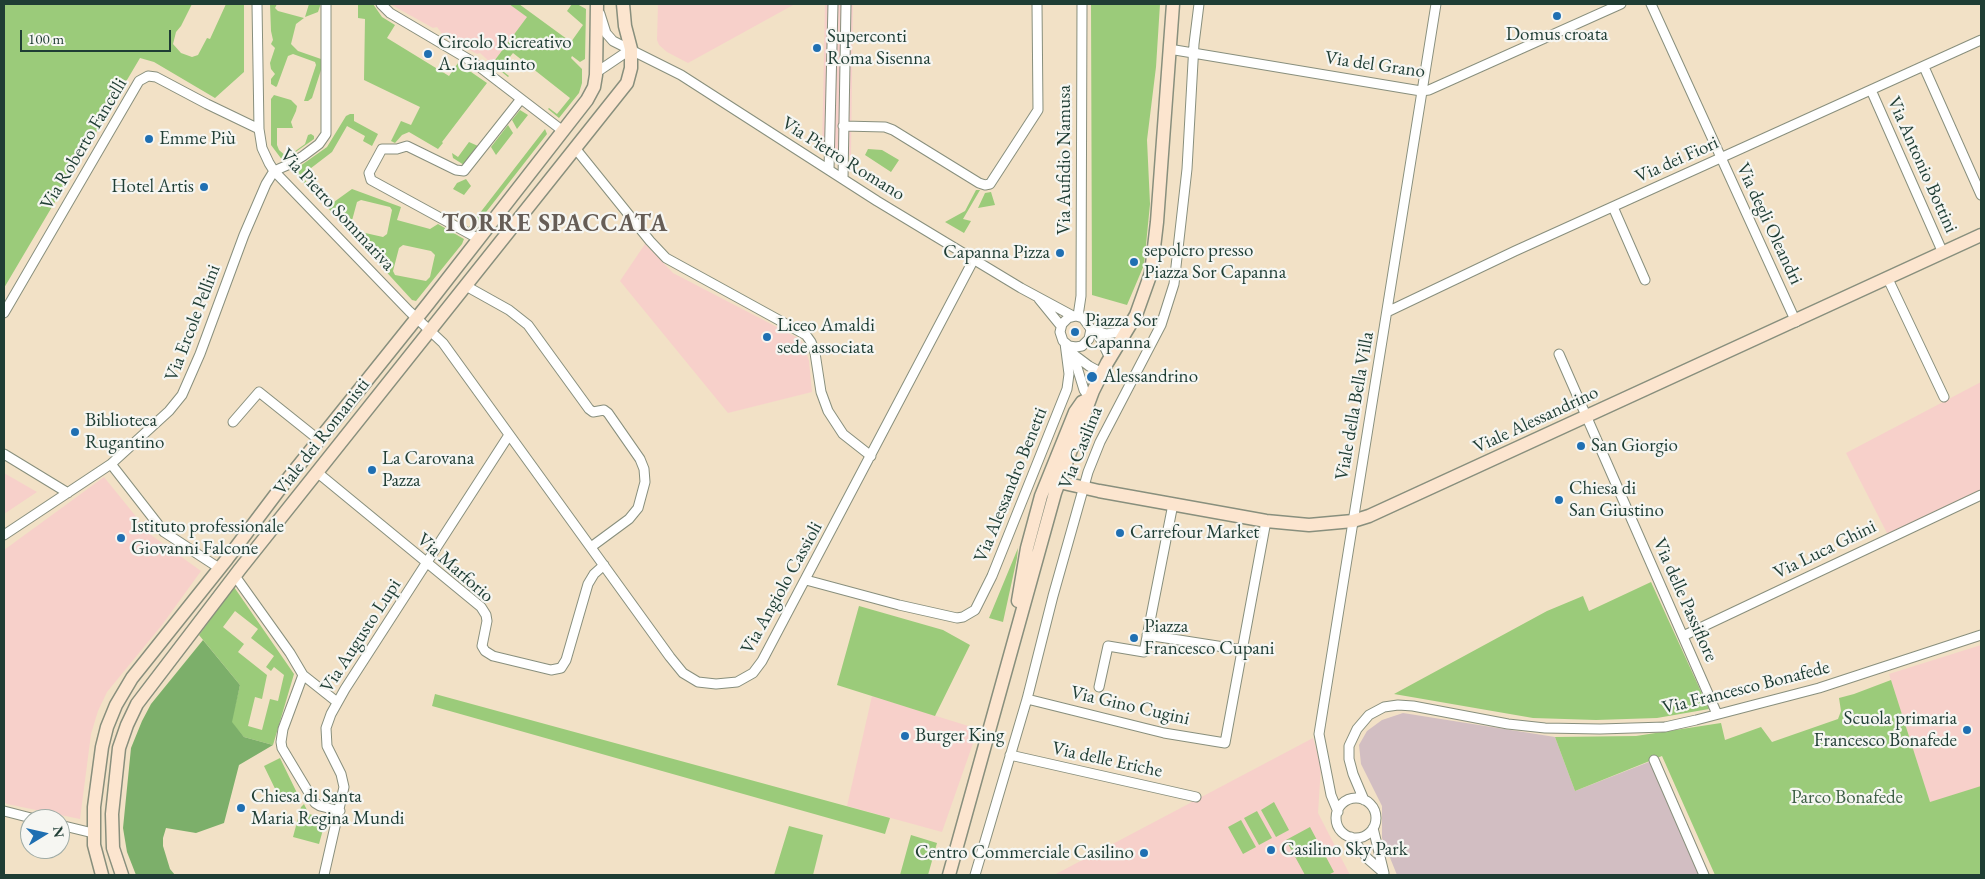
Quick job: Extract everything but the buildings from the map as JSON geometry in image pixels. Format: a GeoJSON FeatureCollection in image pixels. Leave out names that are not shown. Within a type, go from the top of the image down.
{"type":"FeatureCollection","features":[{"type":"Feature","properties":{"kind":"street","name":"Via Pietro Sommariva"},"geometry":{"type":"LineString","coordinates":[[257,4],[259,130],[265,154],[274,171],[431,331]]}},
{"type":"Feature","properties":{"kind":"street"},"geometry":{"type":"LineString","coordinates":[[274,171],[303,156],[319,144],[326,134],[326,4]]}},
{"type":"Feature","properties":{"kind":"street"},"geometry":{"type":"LineString","coordinates":[[381,4],[390,13],[473,62],[563,131]]}},
{"type":"Feature","properties":{"kind":"street","name":"Viale dei Romanisti"},"geometry":{"type":"LineString","coordinates":[[598,4],[608,36],[615,42],[631,49]]}},
{"type":"Feature","properties":{"kind":"street","name":"Viale dei Romanisti"},"geometry":{"type":"LineString","coordinates":[[102,875],[96,851],[94,808],[100,754],[107,727],[116,704],[132,678],[589,97],[594,87],[596,72],[598,4]]}},
{"type":"Feature","properties":{"kind":"street","name":"Viale dei Romanisti"},"geometry":{"type":"LineString","coordinates":[[122,875],[113,848],[112,814],[118,758],[127,725],[144,693],[627,83],[630,72],[631,49],[625,26],[623,4]]}},
{"type":"Feature","properties":{"kind":"street"},"geometry":{"type":"LineString","coordinates":[[829,170],[833,4]]}},
{"type":"Feature","properties":{"kind":"street"},"geometry":{"type":"LineString","coordinates":[[843,179],[846,4]]}},
{"type":"Feature","properties":{"kind":"street"},"geometry":{"type":"LineString","coordinates":[[843,126],[890,128],[979,183],[984,185],[990,184],[1038,110],[1037,4]]}},
{"type":"Feature","properties":{"kind":"street","name":"Via Aufidio Namusa"},"geometry":{"type":"LineString","coordinates":[[1076,316],[1081,296],[1082,4]]}},
{"type":"Feature","properties":{"kind":"street","name":"Via Casilina"},"geometry":{"type":"LineString","coordinates":[[949,875],[1059,482],[1090,398],[1142,301],[1148,282],[1153,258],[1173,4]]}},
{"type":"Feature","properties":{"kind":"street","name":"Via Casilina"},"geometry":{"type":"LineString","coordinates":[[975,875],[1027,699],[1083,488],[1100,442],[1161,325],[1174,284],[1187,169],[1199,4]]}},
{"type":"Feature","properties":{"kind":"street","name":"Viale della Bella Villa"},"geometry":{"type":"LineString","coordinates":[[1385,874],[1368,859],[1351,837],[1340,829],[1337,824],[1338,812],[1330,788],[1319,734],[1436,4]]}},
{"type":"Feature","properties":{"kind":"street","name":"Via del Grano"},"geometry":{"type":"LineString","coordinates":[[1169,48],[1428,90],[1621,4]]}},
{"type":"Feature","properties":{"kind":"street","name":"Via degli Oleandri"},"geometry":{"type":"LineString","coordinates":[[1651,4],[1796,322]]}},
{"type":"Feature","properties":{"kind":"street","name":"Via dei Fiori"},"geometry":{"type":"LineString","coordinates":[[1387,312],[1515,251],[1981,40]]}},
{"type":"Feature","properties":{"kind":"street"},"geometry":{"type":"LineString","coordinates":[[596,72],[631,49]]}},
{"type":"Feature","properties":{"kind":"street","name":"Via Pietro Romano"},"geometry":{"type":"LineString","coordinates":[[631,49],[680,75],[877,201],[1037,297],[1076,316]]}},
{"type":"Feature","properties":{"kind":"street"},"geometry":{"type":"LineString","coordinates":[[1924,67],[1981,195]]}},
{"type":"Feature","properties":{"kind":"street","name":"Via Roberto Fancelli"},"geometry":{"type":"LineString","coordinates":[[4,313],[139,81],[148,76],[156,77],[259,130]]}},
{"type":"Feature","properties":{"kind":"street","name":"Via Antonio Bottini"},"geometry":{"type":"LineString","coordinates":[[1871,90],[1943,253]]}},
{"type":"Feature","properties":{"kind":"street"},"geometry":{"type":"LineString","coordinates":[[479,239],[371,180],[369,173],[382,150],[407,146],[456,170],[464,171],[521,99]]}},
{"type":"Feature","properties":{"kind":"street"},"geometry":{"type":"LineString","coordinates":[[575,148],[666,258],[806,336],[811,342],[815,353],[821,392],[828,411],[843,434],[871,456]]}},
{"type":"Feature","properties":{"kind":"street","name":"Via Ercole Pellini"},"geometry":{"type":"LineString","coordinates":[[4,535],[110,464],[174,406],[186,387],[258,201],[274,171]]}},
{"type":"Feature","properties":{"kind":"street"},"geometry":{"type":"LineString","coordinates":[[1613,207],[1645,280]]}},
{"type":"Feature","properties":{"kind":"street","name":"Viale Alessandrino"},"geometry":{"type":"LineString","coordinates":[[1059,482],[1266,521],[1309,525],[1352,521],[1370,516],[1981,236]]}},
{"type":"Feature","properties":{"kind":"street","name":"Via Angiolo Cassioli"},"geometry":{"type":"LineString","coordinates":[[431,331],[461,366],[677,666],[693,680],[711,684],[737,682],[753,673],[762,661],[974,259]]}},
{"type":"Feature","properties":{"kind":"street"},"geometry":{"type":"LineString","coordinates":[[1888,279],[1944,397]]}},
{"type":"Feature","properties":{"kind":"street"},"geometry":{"type":"LineString","coordinates":[[466,286],[509,310],[528,325],[589,409],[593,412],[604,410],[608,413],[640,459],[644,470],[645,482],[638,508],[629,519],[591,547]]}},
{"type":"Feature","properties":{"kind":"street","name":"Via Pietro Romano"},"geometry":{"type":"LineString","coordinates":[[1037,297],[1061,326]]}},
{"type":"Feature","properties":{"kind":"street"},"geometry":{"type":"LineString","coordinates":[[1102,373],[1089,366],[1069,348],[1060,335],[1061,326],[1066,320],[1076,316],[1087,321],[1110,358]]}},
{"type":"Feature","properties":{"kind":"street"},"geometry":{"type":"LineString","coordinates":[[1094,330],[1108,334],[1126,331]]}},
{"type":"Feature","properties":{"kind":"street"},"geometry":{"type":"LineString","coordinates":[[1069,348],[1076,348],[1085,344],[1090,339],[1094,330]]}},
{"type":"Feature","properties":{"kind":"street"},"geometry":{"type":"LineString","coordinates":[[1069,348],[1084,390],[1090,398]]}},
{"type":"Feature","properties":{"kind":"street","name":"Via Alessandro Benetti"},"geometry":{"type":"LineString","coordinates":[[806,580],[899,605],[951,616],[962,617],[975,610],[992,576],[1067,389],[1069,348]]}},
{"type":"Feature","properties":{"kind":"street","name":"Via delle Passiflore"},"geometry":{"type":"LineString","coordinates":[[1559,354],[1717,714]]}},
{"type":"Feature","properties":{"kind":"street"},"geometry":{"type":"LineString","coordinates":[[233,422],[259,392],[319,440]]}},
{"type":"Feature","properties":{"kind":"street","name":"Via Casilina"},"geometry":{"type":"LineString","coordinates":[[1016,636],[1022,572],[1041,496],[1075,412],[1082,402],[1090,398]]}},
{"type":"Feature","properties":{"kind":"street","name":"Via Augusto Lupi"},"geometry":{"type":"LineString","coordinates":[[324,875],[340,811],[344,782],[328,750],[326,736],[328,720],[337,702],[509,435]]}},
{"type":"Feature","properties":{"kind":"street"},"geometry":{"type":"LineString","coordinates":[[4,454],[68,493]]}},
{"type":"Feature","properties":{"kind":"street"},"geometry":{"type":"LineString","coordinates":[[110,464],[164,532],[219,568]]}},
{"type":"Feature","properties":{"kind":"street","name":"Via Marforio"},"geometry":{"type":"LineString","coordinates":[[318,473],[483,609],[487,621],[482,642],[485,651],[494,656],[554,670],[561,668],[566,660],[590,579],[604,565]]}},
{"type":"Feature","properties":{"kind":"street","name":"Via Luca Ghini"},"geometry":{"type":"LineString","coordinates":[[1683,636],[1981,495]]}},
{"type":"Feature","properties":{"kind":"street"},"geometry":{"type":"LineString","coordinates":[[1099,687],[1108,646],[1144,652],[1173,504]]}},
{"type":"Feature","properties":{"kind":"street"},"geometry":{"type":"LineString","coordinates":[[1147,635],[1243,650],[1266,521]]}},
{"type":"Feature","properties":{"kind":"street"},"geometry":{"type":"LineString","coordinates":[[235,576],[290,653],[303,675],[337,702]]}},
{"type":"Feature","properties":{"kind":"street","name":"Via Francesco Bonafede"},"geometry":{"type":"LineString","coordinates":[[1364,800],[1353,774],[1349,759],[1349,746],[1356,729],[1369,715],[1384,708],[1398,705],[1413,706],[1508,724],[1545,728],[1583,730],[1665,727],[1827,685],[1981,636]]}},
{"type":"Feature","properties":{"kind":"street","name":"Via Gino Cugini"},"geometry":{"type":"LineString","coordinates":[[1027,699],[1164,733],[1226,743],[1243,650]]}},
{"type":"Feature","properties":{"kind":"street"},"geometry":{"type":"LineString","coordinates":[[303,675],[283,729],[282,748],[315,803],[340,811]]}},
{"type":"Feature","properties":{"kind":"street","name":"Via delle Eriche"},"geometry":{"type":"LineString","coordinates":[[1010,755],[1196,796]]}},
{"type":"Feature","properties":{"kind":"street"},"geometry":{"type":"LineString","coordinates":[[1654,760],[1704,875]]}},
{"type":"Feature","properties":{"kind":"street"},"geometry":{"type":"LineString","coordinates":[[1338,812],[1344,803],[1349,800],[1364,800]]}},
{"type":"Feature","properties":{"kind":"street","name":"Viale della Bella Villa"},"geometry":{"type":"LineString","coordinates":[[1364,800],[1370,804],[1376,815],[1373,828],[1385,874]]}},
{"type":"Feature","properties":{"kind":"street"},"geometry":{"type":"LineString","coordinates":[[4,811],[20,815]]}},
{"type":"Feature","properties":{"kind":"street"},"geometry":{"type":"LineString","coordinates":[[70,827],[94,833]]}},
{"type":"Feature","properties":{"kind":"street"},"geometry":{"type":"LineString","coordinates":[[1351,837],[1364,836],[1373,828]]}},
{"type":"Feature","properties":{"kind":"shaded area"},"geometry":{"type":"Polygon","coordinates":[[[390,4],[509,4],[528,17],[492,64],[480,53],[477,54],[443,35],[437,27],[433,28],[390,4]]]}},
{"type":"Feature","properties":{"kind":"shaded area"},"geometry":{"type":"Polygon","coordinates":[[[658,4],[795,4],[688,63],[667,52],[659,45],[657,40],[658,4]]]}},
{"type":"Feature","properties":{"kind":"shaded area"},"geometry":{"type":"Polygon","coordinates":[[[825,4],[853,4],[851,156],[822,151],[825,4]]]}},
{"type":"Feature","properties":{"kind":"shaded area"},"geometry":{"type":"Polygon","coordinates":[[[645,244],[673,273],[798,338],[803,343],[809,361],[812,392],[728,413],[620,281],[645,244]]]}},
{"type":"Feature","properties":{"kind":"shaded area"},"geometry":{"type":"Polygon","coordinates":[[[1981,382],[1981,494],[1889,537],[1846,453],[1981,382]]]}},
{"type":"Feature","properties":{"kind":"shaded area"},"geometry":{"type":"Polygon","coordinates":[[[4,473],[37,492],[4,514],[4,473]]]}},
{"type":"Feature","properties":{"kind":"shaded area"},"geometry":{"type":"Polygon","coordinates":[[[104,477],[151,535],[201,571],[162,625],[107,692],[98,711],[91,734],[80,819],[70,817],[70,809],[31,809],[4,802],[4,550],[104,477]]]}},
{"type":"Feature","properties":{"kind":"shaded area"},"geometry":{"type":"Polygon","coordinates":[[[1981,645],[1981,786],[1930,803],[1889,674],[1981,645]]]}},
{"type":"Feature","properties":{"kind":"shaded area"},"geometry":{"type":"Polygon","coordinates":[[[872,696],[978,729],[942,832],[847,806],[872,696]]]}},
{"type":"Feature","properties":{"kind":"shaded area"},"geometry":{"type":"Polygon","coordinates":[[[1403,713],[1555,737],[1575,791],[1654,760],[1704,875],[1397,875],[1382,838],[1382,806],[1361,764],[1359,745],[1367,731],[1382,720],[1403,713]]]}},
{"type":"Feature","properties":{"kind":"shaded area"},"geometry":{"type":"Polygon","coordinates":[[[1313,738],[1321,766],[1318,813],[1350,875],[1054,875],[1313,738]]]}},
{"type":"Feature","properties":{"kind":"green space"},"geometry":{"type":"Polygon","coordinates":[[[4,4],[192,4],[176,32],[173,44],[181,53],[192,57],[198,55],[207,38],[210,39],[226,4],[244,4],[244,72],[215,98],[154,62],[140,58],[4,288],[4,4]]]}},
{"type":"Feature","properties":{"kind":"green space"},"geometry":{"type":"Polygon","coordinates":[[[270,4],[277,4],[275,8],[278,11],[304,18],[296,24],[291,44],[298,51],[321,59],[321,70],[312,98],[308,101],[304,101],[316,65],[315,62],[293,54],[288,56],[277,86],[271,84],[271,79],[275,74],[271,69],[270,63],[275,48],[271,44],[273,40],[270,4]]]}},
{"type":"Feature","properties":{"kind":"green space"},"geometry":{"type":"Polygon","coordinates":[[[309,4],[320,4],[320,6],[318,12],[305,17],[309,4]]]}},
{"type":"Feature","properties":{"kind":"green space"},"geometry":{"type":"Polygon","coordinates":[[[358,4],[373,4],[382,17],[395,25],[387,38],[449,76],[458,63],[487,83],[438,149],[409,132],[402,135],[395,143],[391,141],[401,121],[411,125],[420,107],[364,80],[365,19],[358,18],[358,4]]]}},
{"type":"Feature","properties":{"kind":"green space"},"geometry":{"type":"Polygon","coordinates":[[[509,4],[519,4],[571,42],[583,25],[567,11],[572,4],[577,4],[586,9],[585,59],[580,62],[572,56],[571,58],[582,69],[582,83],[579,93],[559,118],[548,109],[557,114],[570,98],[513,53],[500,69],[508,77],[492,64],[527,17],[509,4]]]}},
{"type":"Feature","properties":{"kind":"green space"},"geometry":{"type":"Polygon","coordinates":[[[1091,4],[1160,4],[1156,67],[1147,140],[1150,204],[1144,265],[1127,305],[1092,295],[1091,4]]]}},
{"type":"Feature","properties":{"kind":"green space"},"geometry":{"type":"Polygon","coordinates":[[[274,95],[291,100],[297,106],[291,122],[293,128],[277,128],[277,145],[279,150],[287,157],[305,144],[308,135],[314,136],[314,139],[283,161],[271,145],[271,99],[274,95]]]}},
{"type":"Feature","properties":{"kind":"green space"},"geometry":{"type":"Polygon","coordinates":[[[520,110],[528,115],[517,129],[512,120],[520,110]]]}},
{"type":"Feature","properties":{"kind":"green space"},"geometry":{"type":"Polygon","coordinates":[[[354,114],[354,121],[378,134],[372,146],[363,141],[365,136],[347,126],[332,152],[302,175],[313,193],[293,171],[327,147],[346,116],[354,114]]]}},
{"type":"Feature","properties":{"kind":"green space"},"geometry":{"type":"Polygon","coordinates":[[[508,125],[513,133],[496,155],[491,147],[508,125]]]}},
{"type":"Feature","properties":{"kind":"green space"},"geometry":{"type":"Polygon","coordinates":[[[545,129],[547,134],[476,225],[473,228],[469,227],[545,129]]]}},
{"type":"Feature","properties":{"kind":"green space"},"geometry":{"type":"Polygon","coordinates":[[[469,142],[478,146],[464,165],[453,158],[452,153],[458,157],[469,142]]]}},
{"type":"Feature","properties":{"kind":"green space"},"geometry":{"type":"Polygon","coordinates":[[[868,149],[882,150],[899,160],[891,172],[865,155],[868,149]]]}},
{"type":"Feature","properties":{"kind":"green space"},"geometry":{"type":"Polygon","coordinates":[[[466,179],[471,186],[464,195],[453,189],[457,183],[466,179]]]}},
{"type":"Feature","properties":{"kind":"green space"},"geometry":{"type":"Polygon","coordinates":[[[352,189],[401,207],[397,220],[430,229],[438,224],[464,239],[416,301],[412,300],[327,207],[352,189]],[[361,200],[357,202],[350,228],[383,237],[387,234],[392,210],[390,207],[361,200]],[[403,245],[399,248],[393,271],[395,275],[426,281],[430,277],[435,255],[431,251],[403,245]]]}},
{"type":"Feature","properties":{"kind":"green space"},"geometry":{"type":"Polygon","coordinates":[[[976,190],[980,190],[963,219],[971,221],[964,233],[945,222],[965,211],[976,190]]]}},
{"type":"Feature","properties":{"kind":"green space"},"geometry":{"type":"Polygon","coordinates":[[[991,192],[995,205],[978,208],[985,193],[991,192]]]}},
{"type":"Feature","properties":{"kind":"green space"},"geometry":{"type":"Polygon","coordinates":[[[1018,548],[1003,622],[989,618],[1018,548]]]}},
{"type":"Feature","properties":{"kind":"green space"},"geometry":{"type":"Polygon","coordinates":[[[1651,582],[1709,709],[1657,718],[1596,720],[1533,718],[1394,694],[1547,611],[1583,596],[1589,611],[1651,582]]]}},
{"type":"Feature","properties":{"kind":"green space"},"geometry":{"type":"Polygon","coordinates":[[[234,587],[294,674],[273,745],[244,737],[231,722],[240,685],[199,635],[234,587]],[[235,611],[223,627],[244,644],[238,652],[267,675],[262,699],[255,697],[248,726],[262,730],[270,699],[278,701],[284,675],[274,667],[271,671],[266,667],[274,656],[251,638],[258,629],[235,611]]]}},
{"type":"Feature","properties":{"kind":"green space"},"geometry":{"type":"Polygon","coordinates":[[[859,606],[943,630],[970,645],[935,716],[837,685],[859,606]]]}},
{"type":"Feature","properties":{"kind":"green space"},"geometry":{"type":"Polygon","coordinates":[[[203,640],[240,685],[232,722],[244,737],[273,745],[239,765],[224,823],[196,833],[166,828],[163,846],[170,869],[175,875],[136,875],[127,852],[123,828],[131,748],[151,704],[203,640]]]}},
{"type":"Feature","properties":{"kind":"green space","name":"Parco Bonafede"},"geometry":{"type":"Polygon","coordinates":[[[1891,680],[1930,802],[1981,786],[1981,875],[1715,875],[1662,756],[1575,791],[1555,737],[1636,736],[1721,723],[1725,740],[1761,727],[1772,742],[1838,719],[1841,711],[1839,698],[1891,680]]]}},
{"type":"Feature","properties":{"kind":"green space"},"geometry":{"type":"Polygon","coordinates":[[[435,694],[890,818],[885,834],[432,706],[435,694]]]}},
{"type":"Feature","properties":{"kind":"green space"},"geometry":{"type":"Polygon","coordinates":[[[280,758],[297,793],[281,801],[264,766],[280,758]]]}},
{"type":"Feature","properties":{"kind":"green space"},"geometry":{"type":"Polygon","coordinates":[[[1274,802],[1289,830],[1276,837],[1261,810],[1274,802]]]}},
{"type":"Feature","properties":{"kind":"green space"},"geometry":{"type":"Polygon","coordinates":[[[304,804],[309,814],[326,819],[319,844],[293,837],[301,807],[304,804]]]}},
{"type":"Feature","properties":{"kind":"green space"},"geometry":{"type":"Polygon","coordinates":[[[1257,811],[1272,838],[1259,845],[1244,818],[1257,811]]]}},
{"type":"Feature","properties":{"kind":"green space"},"geometry":{"type":"Polygon","coordinates":[[[1241,820],[1256,847],[1243,854],[1228,827],[1241,820]]]}},
{"type":"Feature","properties":{"kind":"green space"},"geometry":{"type":"Polygon","coordinates":[[[789,826],[823,835],[813,875],[774,875],[789,826]]]}},
{"type":"Feature","properties":{"kind":"green space"},"geometry":{"type":"Polygon","coordinates":[[[1310,827],[1334,872],[1328,875],[1305,875],[1286,840],[1310,827]]]}},
{"type":"Feature","properties":{"kind":"green space"},"geometry":{"type":"Polygon","coordinates":[[[911,835],[937,843],[928,875],[900,875],[911,835]]]}},
{"type":"Feature","properties":{"kind":"place","name":"Domus croata"},"geometry":{"type":"Point","coordinates":[1557,16]}},
{"type":"Feature","properties":{"kind":"place","name":"Superconti Roma Sisenna"},"geometry":{"type":"Point","coordinates":[817,48]}},
{"type":"Feature","properties":{"kind":"place","name":"Circolo Ricreativo A. Giaquinto"},"geometry":{"type":"Point","coordinates":[428,54]}},
{"type":"Feature","properties":{"kind":"place","name":"Emme Più"},"geometry":{"type":"Point","coordinates":[149,139]}},
{"type":"Feature","properties":{"kind":"place","name":"Hotel Artis"},"geometry":{"type":"Point","coordinates":[204,187]}},
{"type":"Feature","properties":{"kind":"place","name":"Capanna Pizza"},"geometry":{"type":"Point","coordinates":[1060,253]}},
{"type":"Feature","properties":{"kind":"place","name":"sepolcro presso Piazza Sor Capanna"},"geometry":{"type":"Point","coordinates":[1134,262]}},
{"type":"Feature","properties":{"kind":"place","name":"Piazza Sor Capanna"},"geometry":{"type":"Point","coordinates":[1075,332]}},
{"type":"Feature","properties":{"kind":"place","name":"Liceo Amaldi sede associata"},"geometry":{"type":"Point","coordinates":[767,337]}},
{"type":"Feature","properties":{"kind":"place","name":"Alessandrino"},"geometry":{"type":"Point","coordinates":[1092,377]}},
{"type":"Feature","properties":{"kind":"place","name":"Biblioteca Rugantino"},"geometry":{"type":"Point","coordinates":[75,432]}},
{"type":"Feature","properties":{"kind":"place","name":"San Giorgio"},"geometry":{"type":"Point","coordinates":[1581,446]}},
{"type":"Feature","properties":{"kind":"place","name":"La Carovana Pazza"},"geometry":{"type":"Point","coordinates":[372,470]}},
{"type":"Feature","properties":{"kind":"place","name":"Chiesa di San Giustino"},"geometry":{"type":"Point","coordinates":[1559,500]}},
{"type":"Feature","properties":{"kind":"place","name":"Carrefour Market"},"geometry":{"type":"Point","coordinates":[1120,533]}},
{"type":"Feature","properties":{"kind":"place","name":"Istituto professionale Giovanni Falcone"},"geometry":{"type":"Point","coordinates":[121,538]}},
{"type":"Feature","properties":{"kind":"place","name":"Piazza Francesco Cupani"},"geometry":{"type":"Point","coordinates":[1134,638]}},
{"type":"Feature","properties":{"kind":"place","name":"Scuola primaria Francesco Bonafede"},"geometry":{"type":"Point","coordinates":[1967,730]}},
{"type":"Feature","properties":{"kind":"place","name":"Burger King"},"geometry":{"type":"Point","coordinates":[905,736]}},
{"type":"Feature","properties":{"kind":"place","name":"Chiesa di Santa Maria Regina Mundi"},"geometry":{"type":"Point","coordinates":[241,808]}},
{"type":"Feature","properties":{"kind":"place","name":"Casilino Sky Park"},"geometry":{"type":"Point","coordinates":[1271,850]}},
{"type":"Feature","properties":{"kind":"place","name":"Centro Commerciale Casilino"},"geometry":{"type":"Point","coordinates":[1144,853]}},
{"type":"Feature","properties":{"kind":"district","name":"TORRE SPACCATA"},"geometry":{"type":"Point","coordinates":[555,224]}}]}
